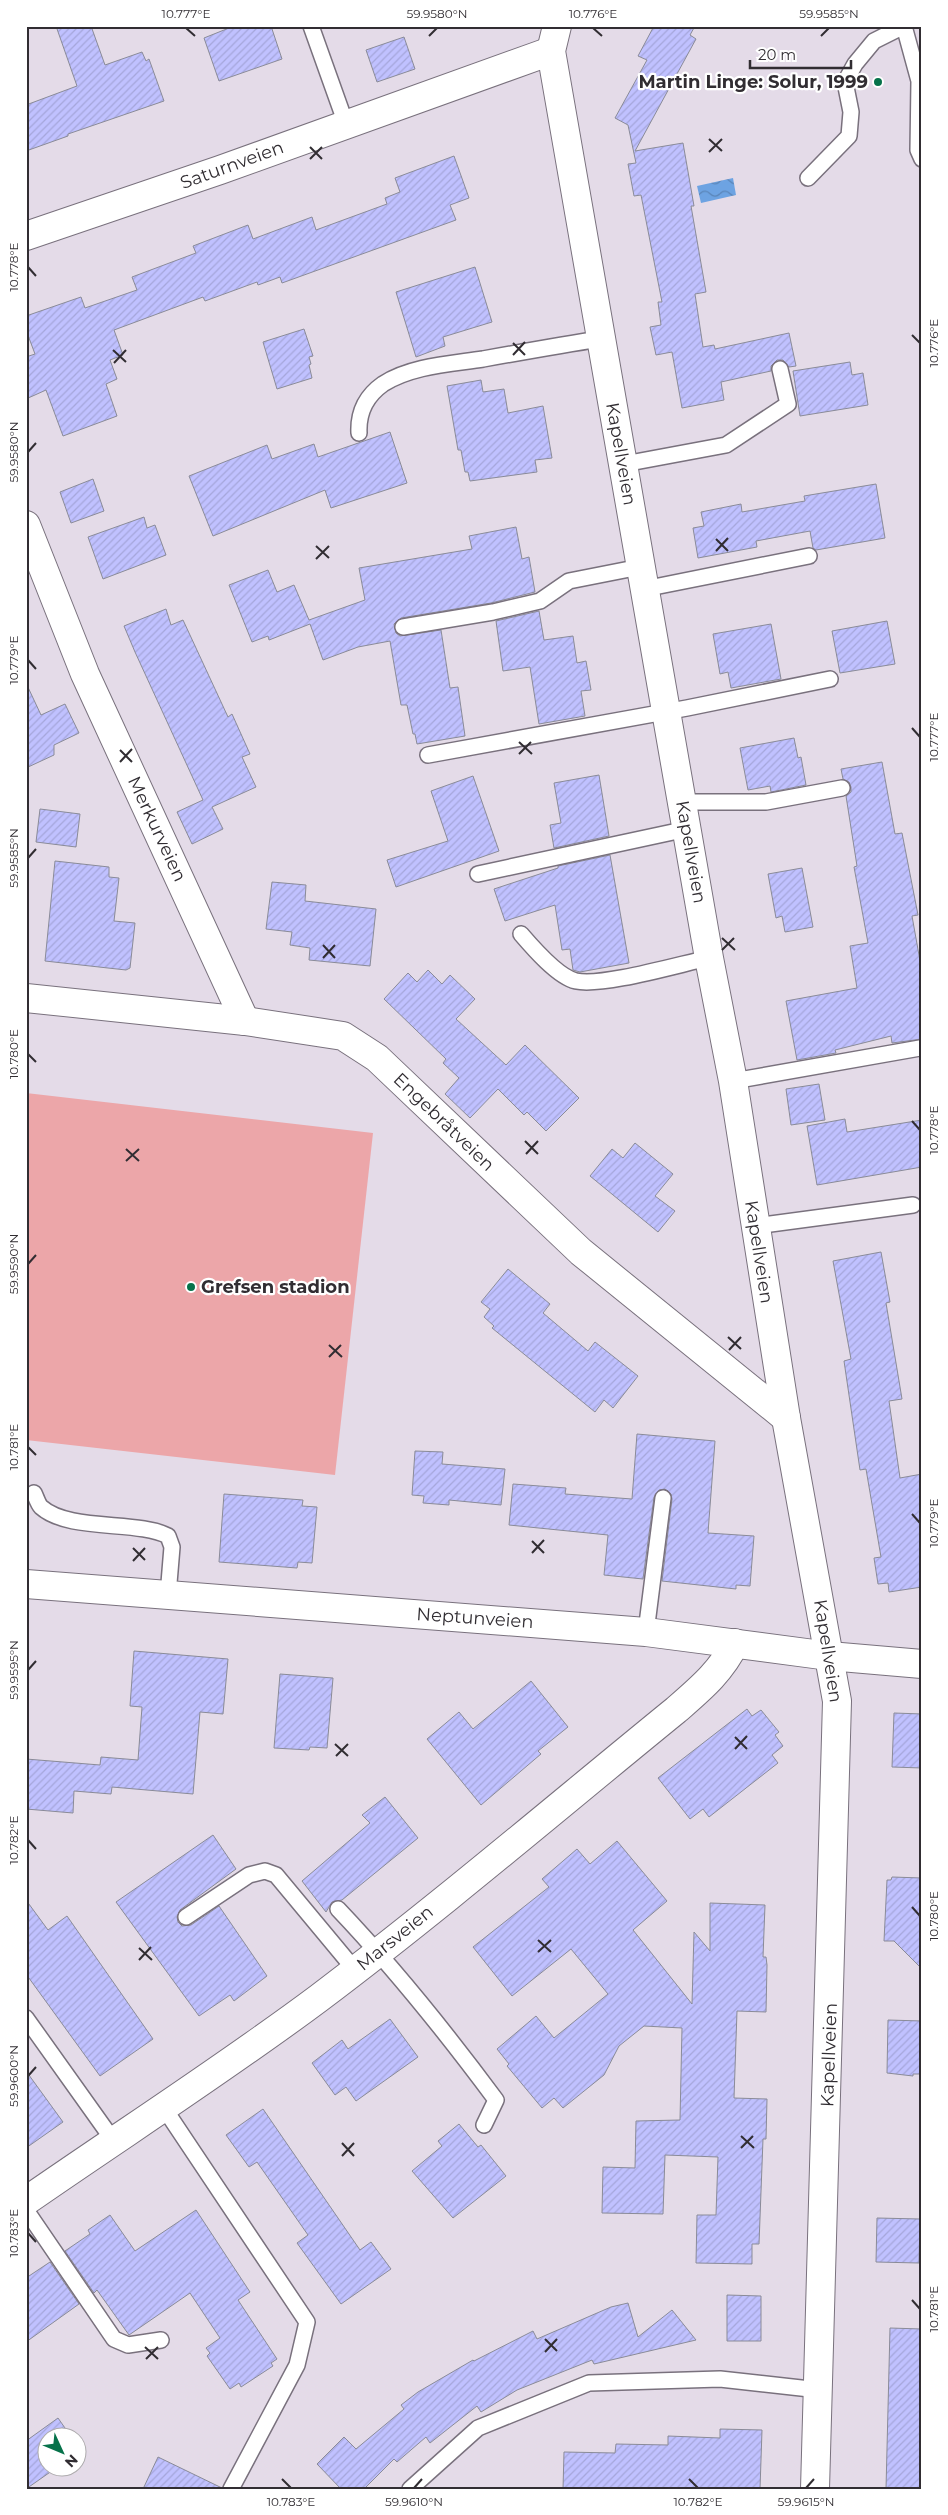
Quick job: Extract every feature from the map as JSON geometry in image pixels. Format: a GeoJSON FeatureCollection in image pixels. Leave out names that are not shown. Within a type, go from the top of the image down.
{"type":"FeatureCollection","features":[{"type":"Feature","properties":{"kind":"street","name":"Saturnveien"},"geometry":{"type":"LineString","coordinates":[[26,236],[220,170],[346,124],[554,39]]}},
{"type":"Feature","properties":{"kind":"street","name":"Kapellveien"},"geometry":{"type":"LineString","coordinates":[[554,39],[600,339],[624,464],[642,578],[667,711],[709,958],[733,1081],[786,1418],[837,1701],[838,1744],[820,2390],[815,2489]]}},
{"type":"Feature","properties":{"kind":"street","name":"Merkurveien"},"geometry":{"type":"LineString","coordinates":[[26,525],[85,674],[245,1021]]}},
{"type":"Feature","properties":{"kind":"street","name":"Engebråtveien"},"geometry":{"type":"LineString","coordinates":[[26,998],[245,1021],[343,1036],[377,1058],[581,1252],[786,1418]]}},
{"type":"Feature","properties":{"kind":"street","name":"Neptunveien"},"geometry":{"type":"LineString","coordinates":[[26,1584],[646,1632],[829,1656],[922,1664]]}},
{"type":"Feature","properties":{"kind":"street","name":"Marsveien"},"geometry":{"type":"LineString","coordinates":[[26,2201],[113,2140],[164,2108],[286,2022],[355,1970],[676,1710],[712,1678],[726,1662],[735,1643]]}},
{"type":"Feature","properties":{"kind":"lane"},"geometry":{"type":"LineString","coordinates":[[311,26],[346,124]]}},
{"type":"Feature","properties":{"kind":"lane"},"geometry":{"type":"LineString","coordinates":[[808,178],[848,136],[851,112],[845,82],[854,64],[874,42],[904,26],[919,81],[918,150],[922,159]]}},
{"type":"Feature","properties":{"kind":"lane"},"geometry":{"type":"LineString","coordinates":[[359,433],[358,420],[361,409],[371,394],[395,378],[446,365],[600,339]]}},
{"type":"Feature","properties":{"kind":"lane"},"geometry":{"type":"LineString","coordinates":[[624,464],[726,445],[788,404],[780,369]]}},
{"type":"Feature","properties":{"kind":"lane"},"geometry":{"type":"LineString","coordinates":[[403,627],[493,612],[540,601],[569,581],[642,578],[809,556]]}},
{"type":"Feature","properties":{"kind":"lane"},"geometry":{"type":"LineString","coordinates":[[428,755],[830,679]]}},
{"type":"Feature","properties":{"kind":"lane"},"geometry":{"type":"LineString","coordinates":[[682,802],[766,802],[842,788]]}},
{"type":"Feature","properties":{"kind":"lane"},"geometry":{"type":"LineString","coordinates":[[478,874],[687,829]]}},
{"type":"Feature","properties":{"kind":"lane"},"geometry":{"type":"LineString","coordinates":[[521,934],[548,964],[576,981],[608,980],[709,958]]}},
{"type":"Feature","properties":{"kind":"lane"},"geometry":{"type":"LineString","coordinates":[[733,1081],[920,1048]]}},
{"type":"Feature","properties":{"kind":"lane"},"geometry":{"type":"LineString","coordinates":[[755,1226],[913,1205]]}},
{"type":"Feature","properties":{"kind":"lane"},"geometry":{"type":"LineString","coordinates":[[34,1493],[40,1506],[60,1516],[112,1527],[159,1532],[168,1536],[172,1547],[168,1595]]}},
{"type":"Feature","properties":{"kind":"lane"},"geometry":{"type":"LineString","coordinates":[[646,1632],[663,1498]]}},
{"type":"Feature","properties":{"kind":"lane"},"geometry":{"type":"LineString","coordinates":[[186,1917],[249,1875],[265,1872],[276,1876],[355,1970]]}},
{"type":"Feature","properties":{"kind":"lane"},"geometry":{"type":"LineString","coordinates":[[338,1909],[453,2042],[496,2100],[484,2125]]}},
{"type":"Feature","properties":{"kind":"lane"},"geometry":{"type":"LineString","coordinates":[[26,2018],[113,2140]]}},
{"type":"Feature","properties":{"kind":"lane"},"geometry":{"type":"LineString","coordinates":[[164,2108],[307,2322],[297,2365],[231,2489]]}},
{"type":"Feature","properties":{"kind":"lane"},"geometry":{"type":"LineString","coordinates":[[26,2210],[114,2340],[128,2345],[161,2340]]}},
{"type":"Feature","properties":{"kind":"lane"},"geometry":{"type":"LineString","coordinates":[[410,2489],[478,2428],[590,2383],[720,2379],[820,2390]]}},
{"type":"Feature","properties":{"kind":"shaded area","name":"Grefsen stadion"},"geometry":{"type":"Polygon","coordinates":[[[26,1093],[373,1133],[335,1475],[26,1440],[26,1093]]]}},
{"type":"Feature","properties":{"kind":"water"},"geometry":{"type":"Polygon","coordinates":[[[733,178],[736,195],[701,203],[697,186],[733,178]]]}},
{"type":"Feature","properties":{"kind":"building"},"geometry":{"type":"Polygon","coordinates":[[[56,26],[91,26],[105,65],[142,52],[146,61],[149,59],[164,101],[68,134],[68,136],[26,151],[26,105],[77,86],[56,26]]]}},
{"type":"Feature","properties":{"kind":"building"},"geometry":{"type":"Polygon","coordinates":[[[234,26],[271,26],[282,59],[219,81],[204,38],[234,26]]]}},
{"type":"Feature","properties":{"kind":"building"},"geometry":{"type":"Polygon","coordinates":[[[654,26],[695,26],[690,35],[696,39],[635,151],[683,143],[694,206],[691,206],[706,292],[695,294],[703,347],[714,345],[715,349],[789,333],[796,366],[789,367],[783,360],[777,360],[771,366],[771,371],[721,382],[724,400],[682,408],[672,352],[656,355],[650,327],[661,325],[658,302],[662,302],[641,195],[634,196],[628,164],[636,163],[628,125],[615,118],[647,60],[638,56],[654,26]]]}},
{"type":"Feature","properties":{"kind":"building"},"geometry":{"type":"Polygon","coordinates":[[[404,37],[415,69],[377,82],[366,50],[404,37]]]}},
{"type":"Feature","properties":{"kind":"building"},"geometry":{"type":"Polygon","coordinates":[[[454,156],[469,198],[450,205],[456,220],[282,283],[280,277],[258,285],[257,282],[205,301],[203,297],[114,330],[123,355],[110,360],[117,379],[106,384],[117,416],[63,436],[46,390],[26,399],[26,357],[35,354],[26,330],[26,316],[81,297],[85,308],[137,290],[132,277],[196,253],[193,246],[248,225],[253,239],[312,217],[316,230],[387,204],[385,198],[400,192],[395,178],[454,156]]]}},
{"type":"Feature","properties":{"kind":"building"},"geometry":{"type":"Polygon","coordinates":[[[475,267],[492,322],[443,337],[445,346],[416,357],[396,292],[475,267]]]}},
{"type":"Feature","properties":{"kind":"building"},"geometry":{"type":"Polygon","coordinates":[[[304,329],[313,356],[309,357],[312,378],[277,389],[263,342],[304,329]]]}},
{"type":"Feature","properties":{"kind":"building"},"geometry":{"type":"Polygon","coordinates":[[[850,362],[852,375],[863,373],[868,405],[800,416],[793,371],[850,362]]]}},
{"type":"Feature","properties":{"kind":"building"},"geometry":{"type":"Polygon","coordinates":[[[481,380],[483,392],[504,389],[508,413],[543,406],[552,458],[535,460],[537,472],[470,481],[468,472],[465,472],[461,450],[458,450],[447,386],[481,380]]]}},
{"type":"Feature","properties":{"kind":"building"},"geometry":{"type":"Polygon","coordinates":[[[390,432],[407,483],[331,508],[325,490],[213,536],[189,476],[267,445],[272,459],[314,444],[318,457],[390,432]]]}},
{"type":"Feature","properties":{"kind":"building"},"geometry":{"type":"Polygon","coordinates":[[[93,479],[104,511],[71,523],[60,492],[93,479]]]}},
{"type":"Feature","properties":{"kind":"building"},"geometry":{"type":"Polygon","coordinates":[[[876,484],[885,538],[816,550],[813,548],[810,531],[756,541],[757,547],[698,558],[693,528],[704,526],[701,512],[741,504],[742,512],[805,501],[804,496],[876,484]]]}},
{"type":"Feature","properties":{"kind":"building"},"geometry":{"type":"Polygon","coordinates":[[[144,517],[147,528],[155,525],[166,555],[103,579],[88,537],[144,517]]]}},
{"type":"Feature","properties":{"kind":"building"},"geometry":{"type":"Polygon","coordinates":[[[516,527],[522,559],[529,557],[535,592],[491,603],[401,618],[394,624],[396,633],[400,636],[441,630],[450,688],[458,687],[465,736],[417,744],[407,705],[401,705],[390,641],[358,647],[323,660],[310,624],[269,640],[268,636],[252,642],[229,585],[268,570],[277,592],[294,585],[309,620],[365,600],[359,568],[472,549],[469,536],[516,527]]]}},
{"type":"Feature","properties":{"kind":"building"},"geometry":{"type":"Polygon","coordinates":[[[166,609],[171,625],[183,620],[228,717],[232,714],[250,754],[242,757],[256,787],[212,807],[223,829],[192,844],[177,812],[203,800],[124,626],[166,609]]]}},
{"type":"Feature","properties":{"kind":"building"},"geometry":{"type":"Polygon","coordinates":[[[539,611],[544,640],[573,636],[577,663],[586,661],[591,690],[581,691],[585,716],[539,724],[530,667],[503,671],[496,621],[539,611]]]}},
{"type":"Feature","properties":{"kind":"building"},"geometry":{"type":"Polygon","coordinates":[[[887,621],[895,664],[840,673],[832,631],[887,621]]]}},
{"type":"Feature","properties":{"kind":"building"},"geometry":{"type":"Polygon","coordinates":[[[771,624],[781,679],[731,688],[728,672],[720,674],[713,634],[771,624]]]}},
{"type":"Feature","properties":{"kind":"building"},"geometry":{"type":"Polygon","coordinates":[[[26,683],[41,715],[65,704],[79,733],[54,745],[54,755],[26,768],[26,683]]]}},
{"type":"Feature","properties":{"kind":"building"},"geometry":{"type":"Polygon","coordinates":[[[794,738],[798,758],[801,757],[806,785],[771,792],[770,786],[748,790],[740,748],[794,738]]]}},
{"type":"Feature","properties":{"kind":"building"},"geometry":{"type":"Polygon","coordinates":[[[882,762],[895,834],[902,833],[918,915],[912,916],[922,972],[922,1039],[892,1043],[891,1036],[835,1050],[836,1053],[797,1060],[786,1001],[857,988],[850,946],[868,943],[854,867],[857,866],[846,796],[851,792],[851,787],[849,782],[843,779],[841,769],[882,762]]]}},
{"type":"Feature","properties":{"kind":"building"},"geometry":{"type":"Polygon","coordinates":[[[599,775],[609,836],[554,848],[550,825],[561,823],[554,783],[599,775]]]}},
{"type":"Feature","properties":{"kind":"building"},"geometry":{"type":"Polygon","coordinates":[[[473,776],[499,851],[396,887],[387,860],[448,841],[431,791],[473,776]]]}},
{"type":"Feature","properties":{"kind":"building"},"geometry":{"type":"Polygon","coordinates":[[[40,809],[80,814],[76,847],[36,842],[40,809]]]}},
{"type":"Feature","properties":{"kind":"building"},"geometry":{"type":"Polygon","coordinates":[[[610,855],[629,963],[580,972],[573,970],[570,949],[562,950],[555,905],[505,921],[494,889],[558,868],[558,866],[610,855]]]}},
{"type":"Feature","properties":{"kind":"building"},"geometry":{"type":"Polygon","coordinates":[[[55,861],[109,867],[109,877],[119,878],[114,921],[135,923],[130,968],[126,970],[45,961],[55,861]]]}},
{"type":"Feature","properties":{"kind":"building"},"geometry":{"type":"Polygon","coordinates":[[[802,868],[813,927],[785,932],[782,916],[776,918],[768,874],[802,868]]]}},
{"type":"Feature","properties":{"kind":"building"},"geometry":{"type":"Polygon","coordinates":[[[272,882],[306,885],[305,901],[376,909],[370,966],[309,960],[310,948],[290,945],[292,932],[266,929],[272,882]]]}},
{"type":"Feature","properties":{"kind":"building"},"geometry":{"type":"Polygon","coordinates":[[[428,970],[442,984],[450,975],[475,999],[456,1019],[506,1065],[525,1045],[579,1098],[546,1131],[527,1112],[524,1115],[498,1089],[470,1118],[445,1094],[459,1078],[443,1063],[446,1059],[384,999],[408,973],[417,982],[428,970]]]}},
{"type":"Feature","properties":{"kind":"building"},"geometry":{"type":"Polygon","coordinates":[[[819,1084],[825,1120],[791,1125],[786,1089],[819,1084]]]}},
{"type":"Feature","properties":{"kind":"building"},"geometry":{"type":"Polygon","coordinates":[[[845,1119],[847,1132],[922,1120],[922,1167],[817,1185],[807,1126],[845,1119]]]}},
{"type":"Feature","properties":{"kind":"building"},"geometry":{"type":"Polygon","coordinates":[[[635,1143],[673,1174],[655,1196],[675,1211],[658,1232],[590,1176],[612,1149],[623,1158],[635,1143]]]}},
{"type":"Feature","properties":{"kind":"building"},"geometry":{"type":"Polygon","coordinates":[[[881,1252],[890,1302],[886,1303],[902,1399],[889,1401],[900,1478],[922,1474],[922,1587],[889,1592],[888,1583],[878,1584],[874,1558],[881,1557],[866,1469],[860,1470],[844,1361],[851,1359],[833,1261],[881,1252]]]}},
{"type":"Feature","properties":{"kind":"building"},"geometry":{"type":"Polygon","coordinates":[[[508,1269],[550,1304],[543,1313],[588,1351],[595,1342],[638,1376],[613,1408],[604,1400],[595,1412],[492,1328],[494,1326],[484,1317],[490,1309],[481,1302],[508,1269]]]}},
{"type":"Feature","properties":{"kind":"building"},"geometry":{"type":"Polygon","coordinates":[[[637,1434],[715,1441],[708,1533],[754,1536],[750,1586],[736,1585],[736,1589],[662,1581],[672,1499],[671,1494],[665,1489],[659,1490],[654,1497],[643,1579],[604,1575],[608,1535],[509,1525],[513,1484],[566,1488],[565,1494],[632,1499],[637,1434]]]}},
{"type":"Feature","properties":{"kind":"building"},"geometry":{"type":"Polygon","coordinates":[[[415,1451],[443,1452],[442,1464],[505,1469],[501,1505],[449,1500],[449,1505],[423,1503],[424,1496],[412,1495],[415,1451]]]}},
{"type":"Feature","properties":{"kind":"building"},"geometry":{"type":"Polygon","coordinates":[[[224,1494],[303,1500],[302,1506],[317,1507],[312,1563],[298,1562],[297,1568],[219,1562],[224,1494]]]}},
{"type":"Feature","properties":{"kind":"building"},"geometry":{"type":"Polygon","coordinates":[[[134,1651],[228,1659],[223,1714],[200,1712],[193,1794],[112,1787],[111,1794],[74,1791],[73,1813],[26,1809],[26,1759],[100,1765],[101,1757],[138,1760],[142,1707],[130,1706],[134,1651]]]}},
{"type":"Feature","properties":{"kind":"building"},"geometry":{"type":"Polygon","coordinates":[[[280,1674],[333,1678],[327,1748],[310,1747],[309,1750],[274,1748],[280,1674]]]}},
{"type":"Feature","properties":{"kind":"building"},"geometry":{"type":"Polygon","coordinates":[[[531,1681],[568,1727],[538,1751],[541,1754],[481,1805],[427,1739],[459,1712],[473,1729],[531,1681]]]}},
{"type":"Feature","properties":{"kind":"building"},"geometry":{"type":"Polygon","coordinates":[[[747,1709],[752,1716],[761,1710],[779,1732],[775,1735],[783,1746],[772,1755],[778,1763],[709,1817],[703,1809],[690,1819],[658,1778],[747,1709]]]}},
{"type":"Feature","properties":{"kind":"building"},"geometry":{"type":"Polygon","coordinates":[[[894,1713],[922,1714],[922,1768],[892,1767],[894,1713]]]}},
{"type":"Feature","properties":{"kind":"building"},"geometry":{"type":"Polygon","coordinates":[[[385,1797],[418,1838],[342,1900],[332,1902],[326,1912],[302,1881],[370,1823],[362,1815],[385,1797]]]}},
{"type":"Feature","properties":{"kind":"building"},"geometry":{"type":"Polygon","coordinates":[[[213,1835],[236,1869],[180,1910],[177,1917],[178,1922],[182,1926],[191,1925],[219,1906],[267,1976],[234,2001],[230,1995],[199,2016],[116,1902],[213,1835]]]}},
{"type":"Feature","properties":{"kind":"building"},"geometry":{"type":"Polygon","coordinates":[[[617,1841],[667,1901],[633,1930],[692,2004],[694,1932],[710,1951],[710,1903],[765,1905],[763,1957],[766,1957],[767,1965],[766,2012],[737,2011],[734,2098],[767,2099],[766,2139],[763,2139],[759,2244],[752,2244],[752,2264],[696,2263],[697,2215],[716,2215],[718,2157],[665,2155],[663,2214],[602,2213],[603,2167],[635,2168],[636,2121],[680,2120],[682,2028],[644,2026],[619,2046],[604,2075],[563,2108],[554,2098],[542,2108],[507,2066],[509,2064],[497,2049],[536,2016],[554,2038],[608,1994],[571,1949],[512,1996],[473,1947],[549,1887],[542,1879],[577,1849],[590,1864],[617,1841]]]}},
{"type":"Feature","properties":{"kind":"building"},"geometry":{"type":"Polygon","coordinates":[[[892,1877],[922,1878],[922,1969],[894,1941],[884,1941],[887,1880],[891,1880],[892,1877]]]}},
{"type":"Feature","properties":{"kind":"building"},"geometry":{"type":"Polygon","coordinates":[[[26,1900],[48,1930],[67,1916],[153,2039],[100,2076],[26,1974],[26,1900]]]}},
{"type":"Feature","properties":{"kind":"building"},"geometry":{"type":"Polygon","coordinates":[[[390,2019],[418,2057],[356,2101],[346,2087],[335,2095],[312,2063],[342,2040],[348,2049],[390,2019]]]}},
{"type":"Feature","properties":{"kind":"building"},"geometry":{"type":"Polygon","coordinates":[[[888,2020],[922,2021],[922,2074],[913,2074],[913,2076],[887,2073],[888,2020]]]}},
{"type":"Feature","properties":{"kind":"building"},"geometry":{"type":"Polygon","coordinates":[[[26,2071],[63,2122],[26,2148],[26,2071]]]}},
{"type":"Feature","properties":{"kind":"building"},"geometry":{"type":"Polygon","coordinates":[[[263,2109],[360,2250],[371,2242],[391,2269],[341,2304],[297,2243],[308,2235],[257,2162],[249,2167],[226,2135],[263,2109]]]}},
{"type":"Feature","properties":{"kind":"building"},"geometry":{"type":"Polygon","coordinates":[[[459,2124],[478,2147],[481,2145],[506,2176],[453,2218],[412,2171],[442,2146],[438,2141],[459,2124]]]}},
{"type":"Feature","properties":{"kind":"building"},"geometry":{"type":"Polygon","coordinates":[[[196,2210],[250,2292],[238,2300],[277,2359],[271,2363],[273,2366],[241,2387],[239,2383],[230,2389],[207,2356],[210,2353],[206,2348],[220,2338],[190,2293],[129,2335],[97,2290],[94,2293],[65,2251],[90,2234],[88,2230],[110,2215],[135,2251],[196,2210]]]}},
{"type":"Feature","properties":{"kind":"building"},"geometry":{"type":"Polygon","coordinates":[[[877,2218],[920,2219],[919,2263],[876,2262],[877,2218]]]}},
{"type":"Feature","properties":{"kind":"building"},"geometry":{"type":"Polygon","coordinates":[[[50,2262],[79,2304],[26,2342],[26,2278],[50,2262]]]}},
{"type":"Feature","properties":{"kind":"building"},"geometry":{"type":"Polygon","coordinates":[[[727,2295],[761,2296],[761,2341],[727,2341],[727,2295]]]}},
{"type":"Feature","properties":{"kind":"building"},"geometry":{"type":"Polygon","coordinates":[[[628,2303],[638,2337],[672,2310],[696,2340],[594,2364],[592,2360],[517,2390],[481,2412],[477,2406],[430,2443],[426,2437],[397,2462],[394,2459],[364,2489],[341,2489],[317,2464],[344,2437],[356,2449],[404,2409],[401,2405],[418,2392],[473,2360],[533,2331],[537,2339],[611,2307],[628,2303]]]}},
{"type":"Feature","properties":{"kind":"building"},"geometry":{"type":"Polygon","coordinates":[[[890,2328],[922,2329],[922,2489],[886,2489],[890,2328]]]}},
{"type":"Feature","properties":{"kind":"building"},"geometry":{"type":"Polygon","coordinates":[[[58,2418],[65,2428],[44,2428],[58,2418]]]}},
{"type":"Feature","properties":{"kind":"building"},"geometry":{"type":"Polygon","coordinates":[[[720,2429],[762,2430],[760,2489],[563,2489],[564,2452],[615,2453],[616,2444],[668,2445],[668,2436],[720,2438],[720,2429]]]}},
{"type":"Feature","properties":{"kind":"building"},"geometry":{"type":"Polygon","coordinates":[[[38,2432],[38,2478],[42,2478],[26,2489],[26,2441],[38,2432]]]}},
{"type":"Feature","properties":{"kind":"building"},"geometry":{"type":"Polygon","coordinates":[[[158,2457],[222,2488],[222,2489],[143,2489],[158,2457]]]}},
{"type":"Feature","properties":{"kind":"place","name":"Martin Linge: Solur, 1999"},"geometry":{"type":"Point","coordinates":[878,82]}},
{"type":"Feature","properties":{"kind":"place","name":"Grefsen stadion"},"geometry":{"type":"Point","coordinates":[191,1287]}}]}
